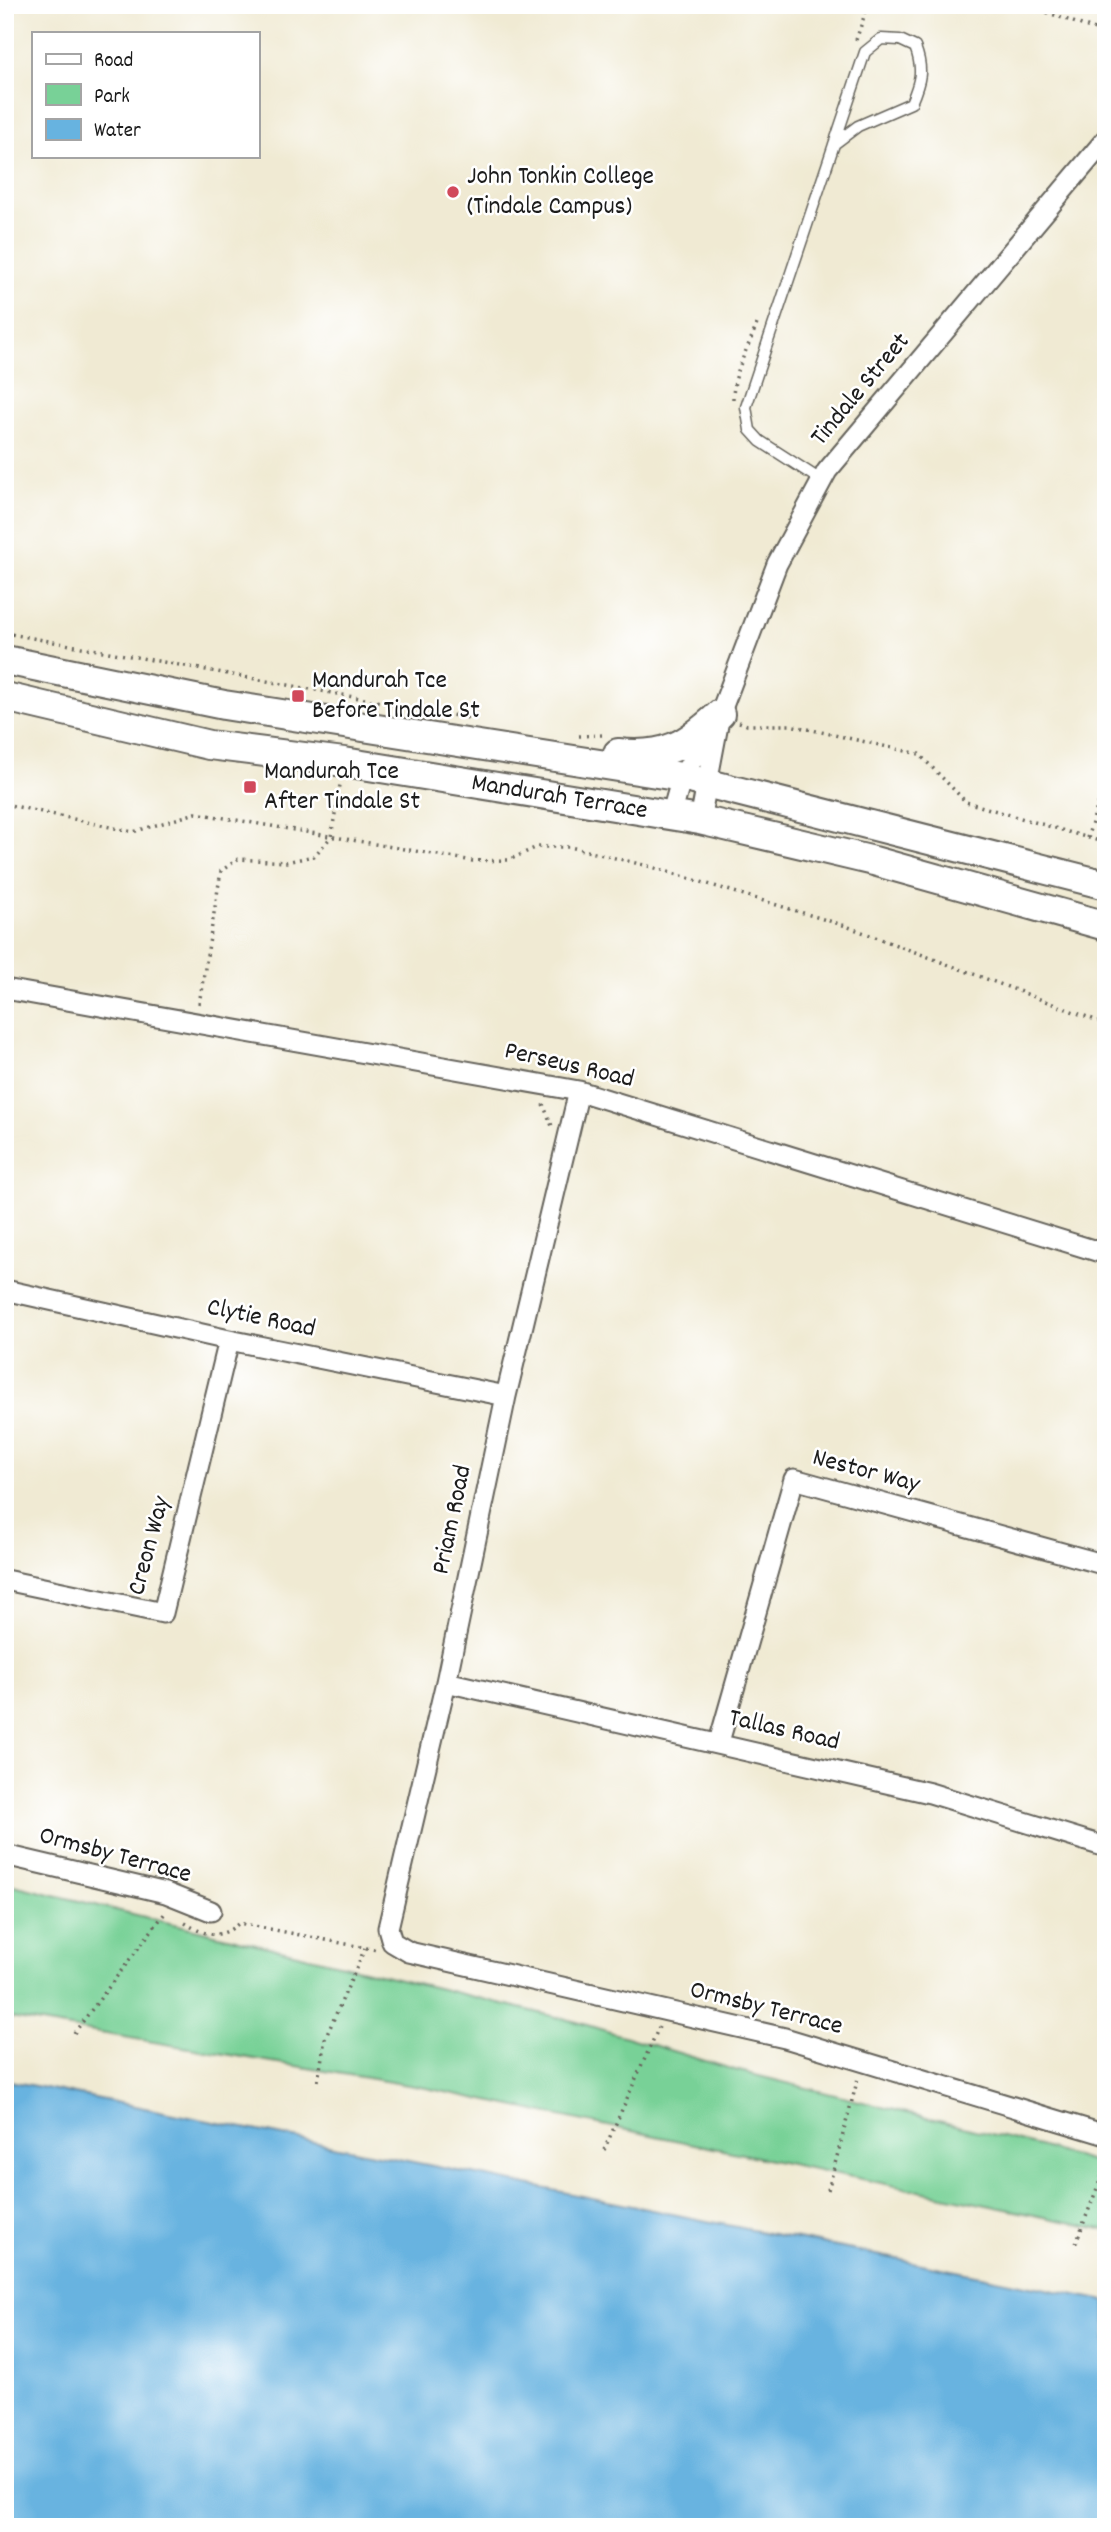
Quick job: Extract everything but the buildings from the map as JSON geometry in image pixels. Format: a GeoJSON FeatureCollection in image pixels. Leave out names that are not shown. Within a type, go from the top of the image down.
{"type":"FeatureCollection","features":[{"type":"Feature","properties":{"kind":"main road","name":"Mandurah Terrace"},"geometry":{"type":"LineString","coordinates":[[5,660],[224,705],[349,725],[567,748],[1106,885]]}},
{"type":"Feature","properties":{"kind":"main road","name":"Mandurah Terrace"},"geometry":{"type":"LineString","coordinates":[[5,697],[209,745],[344,762],[700,820],[874,861],[1106,926]]}},
{"type":"Feature","properties":{"kind":"main road"},"geometry":{"type":"LineString","coordinates":[[567,748],[636,755],[662,753],[692,740],[720,714]]}},
{"type":"Feature","properties":{"kind":"street","name":"Tindale Street"},"geometry":{"type":"LineString","coordinates":[[671,816],[695,781],[777,564],[822,481],[1106,139]]}},
{"type":"Feature","properties":{"kind":"street","name":"Tindale Street"},"geometry":{"type":"LineString","coordinates":[[700,820],[695,781],[720,714]]}},
{"type":"Feature","properties":{"kind":"street","name":"Perseus Road"},"geometry":{"type":"LineString","coordinates":[[5,989],[579,1091],[1106,1254]]}},
{"type":"Feature","properties":{"kind":"street","name":"Priam Road"},"geometry":{"type":"LineString","coordinates":[[409,1952],[392,1942],[388,1928],[446,1682],[506,1396],[579,1091]]}},
{"type":"Feature","properties":{"kind":"street","name":"Clytie Road"},"geometry":{"type":"LineString","coordinates":[[5,1290],[229,1340],[506,1396]]}},
{"type":"Feature","properties":{"kind":"street","name":"Creon Way"},"geometry":{"type":"LineString","coordinates":[[5,1580],[163,1613],[229,1340]]}},
{"type":"Feature","properties":{"kind":"street","name":"Nestor Way"},"geometry":{"type":"LineString","coordinates":[[719,1742],[794,1479],[1106,1565]]}},
{"type":"Feature","properties":{"kind":"street","name":"Tallas Road"},"geometry":{"type":"LineString","coordinates":[[446,1682],[719,1742],[930,1793],[1106,1847]]}},
{"type":"Feature","properties":{"kind":"street","name":"Ormsby Terrace"},"geometry":{"type":"LineString","coordinates":[[5,1855],[166,1893],[211,1911]]}},
{"type":"Feature","properties":{"kind":"street","name":"Ormsby Terrace"},"geometry":{"type":"LineString","coordinates":[[409,1952],[785,2038],[1106,2136]]}},
{"type":"Feature","properties":{"kind":"lane"},"geometry":{"type":"LineString","coordinates":[[822,481],[760,441],[750,430],[746,407],[834,144],[865,52],[881,39],[900,40],[915,47],[922,66],[920,81],[911,103],[858,126],[834,144]]}},
{"type":"Feature","properties":{"kind":"path"},"geometry":{"type":"LineString","coordinates":[[1027,5],[1106,34]]}},
{"type":"Feature","properties":{"kind":"path"},"geometry":{"type":"LineString","coordinates":[[5,633],[473,719]]}},
{"type":"Feature","properties":{"kind":"path"},"geometry":{"type":"LineString","coordinates":[[349,725],[352,696]]}},
{"type":"Feature","properties":{"kind":"path"},"geometry":{"type":"LineString","coordinates":[[720,714],[747,725],[790,725],[919,754],[965,802],[1106,843]]}},
{"type":"Feature","properties":{"kind":"path"},"geometry":{"type":"LineString","coordinates":[[567,748],[608,735]]}},
{"type":"Feature","properties":{"kind":"path"},"geometry":{"type":"LineString","coordinates":[[198,1011],[221,871],[238,859],[286,862],[314,856],[331,836],[344,762]]}},
{"type":"Feature","properties":{"kind":"path"},"geometry":{"type":"LineString","coordinates":[[1087,838],[1106,780]]}},
{"type":"Feature","properties":{"kind":"path"},"geometry":{"type":"LineString","coordinates":[[5,804],[133,832],[195,813],[473,861],[509,860],[537,847],[570,847],[664,871],[846,926],[1106,1024]]}},
{"type":"Feature","properties":{"kind":"path"},"geometry":{"type":"LineString","coordinates":[[74,2033],[169,1908]]}},
{"type":"Feature","properties":{"kind":"path"},"geometry":{"type":"LineString","coordinates":[[318,2081],[325,2039],[365,1948]]}},
{"type":"Feature","properties":{"kind":"path"},"geometry":{"type":"LineString","coordinates":[[604,2150],[660,2025]]}},
{"type":"Feature","properties":{"kind":"path"},"geometry":{"type":"LineString","coordinates":[[828,2190],[859,2073]]}},
{"type":"Feature","properties":{"kind":"path"},"geometry":{"type":"LineString","coordinates":[[1076,2243],[1106,2165]]}},
{"type":"Feature","properties":{"kind":"green space"},"geometry":{"type":"Polygon","coordinates":[[[5,1883],[577,2022],[735,2070],[1039,2146],[1106,2166],[1106,2230],[426,2088],[5,2017],[5,1883]]]}},
{"type":"Feature","properties":{"kind":"water"},"geometry":{"type":"Polygon","coordinates":[[[5,2080],[1106,2301],[1106,2527],[5,2527],[5,2080]]]}},
{"type":"Feature","properties":{"kind":"place","name":"John Tonkin College (Tindale Campus)"},"geometry":{"type":"Point","coordinates":[453,192]}},
{"type":"Feature","properties":{"kind":"place","name":"Mandurah Tce Before Tindale St"},"geometry":{"type":"Point","coordinates":[298,696]}},
{"type":"Feature","properties":{"kind":"place","name":"Mandurah Tce After Tindale St"},"geometry":{"type":"Point","coordinates":[250,787]}}]}
